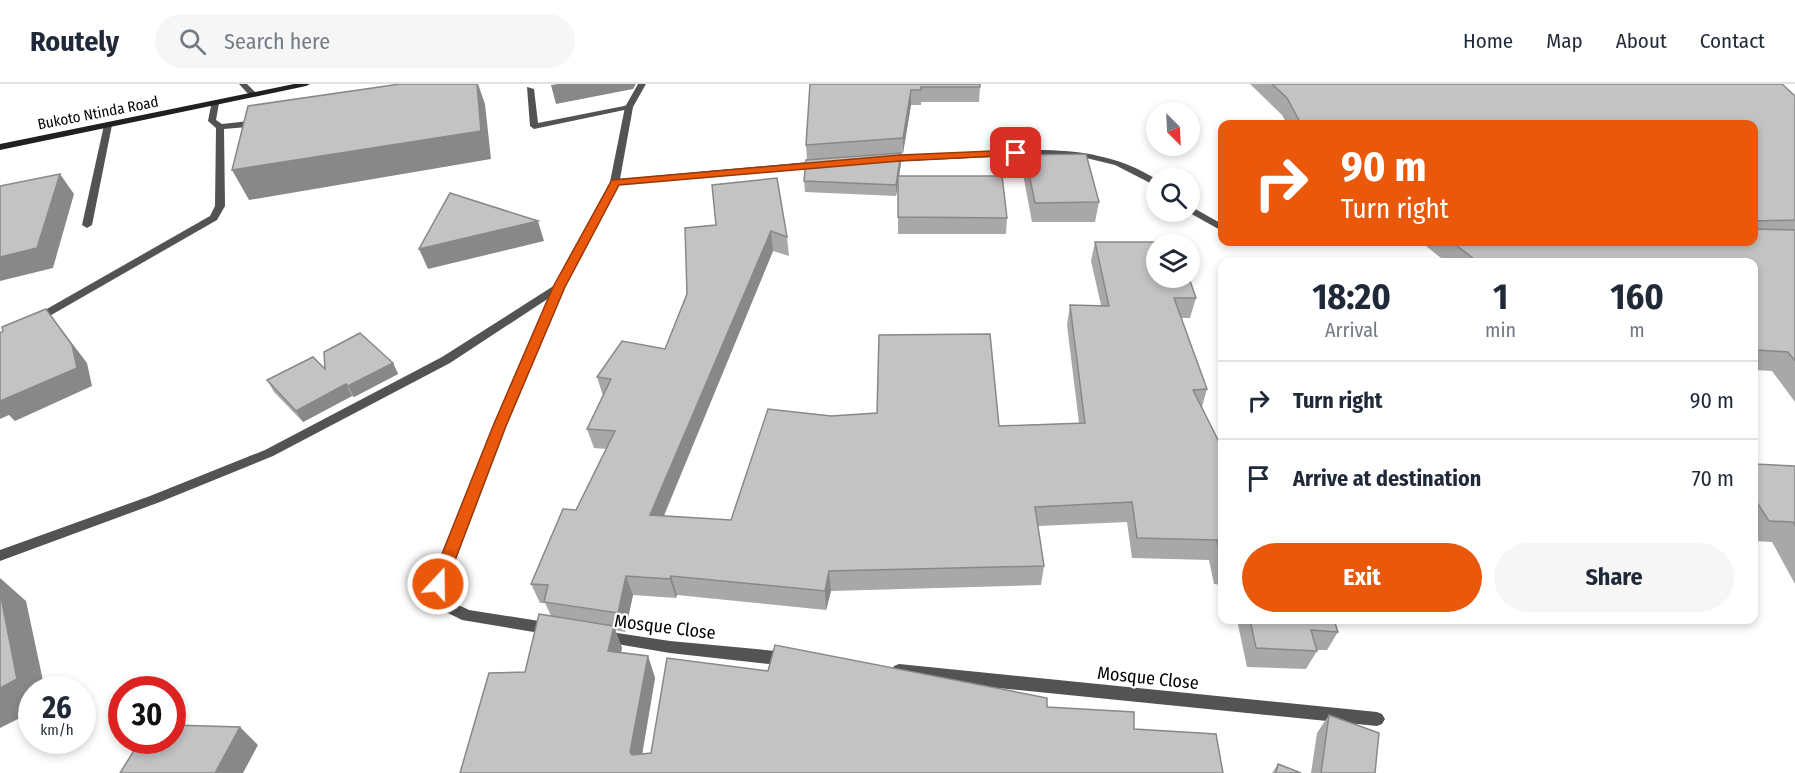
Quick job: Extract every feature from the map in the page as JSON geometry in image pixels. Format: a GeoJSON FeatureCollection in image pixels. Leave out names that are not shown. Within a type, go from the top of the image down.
{"type":"FeatureCollection","features":[{"type":"Feature","properties":{"kind":"main road","name":"Bukoto Ntinda Road"},"geometry":{"type":"LineString","coordinates":[[0,147],[306,84]]}},
{"type":"Feature","properties":{"kind":"street"},"geometry":{"type":"LineString","coordinates":[[243,84],[254,95]]}},
{"type":"Feature","properties":{"kind":"street"},"geometry":{"type":"LineString","coordinates":[[278,90],[286,84]]}},
{"type":"Feature","properties":{"kind":"street"},"geometry":{"type":"LineString","coordinates":[[569,632],[467,616],[442,604],[436,591],[500,426],[559,287],[615,182],[629,107],[642,84]]}},
{"type":"Feature","properties":{"kind":"street"},"geometry":{"type":"LineString","coordinates":[[530,89],[534,126],[629,107]]}},
{"type":"Feature","properties":{"kind":"street"},"geometry":{"type":"LineString","coordinates":[[215,103],[212,122],[220,127],[267,121]]}},
{"type":"Feature","properties":{"kind":"street"},"geometry":{"type":"LineString","coordinates":[[87,225],[108,125]]}},
{"type":"Feature","properties":{"kind":"street"},"geometry":{"type":"LineString","coordinates":[[35,320],[214,218],[220,206],[220,127]]}},
{"type":"Feature","properties":{"kind":"street"},"geometry":{"type":"LineString","coordinates":[[877,160],[1067,152],[1111,159],[1146,176]]}},
{"type":"Feature","properties":{"kind":"street"},"geometry":{"type":"LineString","coordinates":[[615,182],[831,164]]}},
{"type":"Feature","properties":{"kind":"street"},"geometry":{"type":"LineString","coordinates":[[1200,214],[1218,226]]}},
{"type":"Feature","properties":{"kind":"street"},"geometry":{"type":"LineString","coordinates":[[0,556],[155,499],[269,453],[446,360],[559,287]]}},
{"type":"Feature","properties":{"kind":"street","name":"Mosque Close"},"geometry":{"type":"LineString","coordinates":[[591,635],[669,653],[800,660]]}},
{"type":"Feature","properties":{"kind":"street","name":"Mosque Close"},"geometry":{"type":"LineString","coordinates":[[882,669],[1377,719]]}},
{"type":"Feature","properties":{"kind":"building"},"geometry":{"type":"Polygon","coordinates":[[[400,84],[477,84],[481,131],[232,170],[248,106],[400,84]]]}},
{"type":"Feature","properties":{"kind":"building"},"geometry":{"type":"Polygon","coordinates":[[[810,84],[980,84],[980,87],[921,87],[921,90],[911,90],[903,138],[806,145],[810,84]]]}},
{"type":"Feature","properties":{"kind":"building"},"geometry":{"type":"Polygon","coordinates":[[[1272,84],[1782,84],[1795,96],[1795,220],[1758,221],[1758,120],[1299,120],[1287,98],[1272,84]]]}},
{"type":"Feature","properties":{"kind":"building"},"geometry":{"type":"Polygon","coordinates":[[[901,153],[896,185],[804,181],[806,160],[901,153]]]}},
{"type":"Feature","properties":{"kind":"building"},"geometry":{"type":"Polygon","coordinates":[[[1086,154],[1099,202],[1035,203],[1025,155],[1086,154]]]}},
{"type":"Feature","properties":{"kind":"building"},"geometry":{"type":"Polygon","coordinates":[[[60,174],[37,248],[0,257],[0,186],[60,174]]]}},
{"type":"Feature","properties":{"kind":"building"},"geometry":{"type":"Polygon","coordinates":[[[898,176],[1002,176],[1007,218],[898,217],[898,176]]]}},
{"type":"Feature","properties":{"kind":"building"},"geometry":{"type":"Polygon","coordinates":[[[777,178],[787,237],[771,231],[650,515],[731,520],[768,409],[831,416],[877,413],[879,335],[990,334],[999,426],[1085,423],[1070,305],[1109,306],[1095,242],[1146,242],[1146,288],[1192,288],[1196,298],[1174,298],[1207,389],[1193,390],[1218,440],[1218,545],[1217,540],[1137,538],[1132,502],[1035,507],[1044,566],[829,571],[825,591],[671,576],[670,579],[626,576],[618,613],[544,602],[548,585],[531,584],[563,509],[576,510],[615,431],[587,429],[611,379],[597,377],[622,341],[665,349],[687,294],[685,228],[716,225],[712,185],[777,178]]]}},
{"type":"Feature","properties":{"kind":"building"},"geometry":{"type":"Polygon","coordinates":[[[450,193],[538,221],[419,249],[450,193]]]}},
{"type":"Feature","properties":{"kind":"building"},"geometry":{"type":"Polygon","coordinates":[[[1758,229],[1795,230],[1795,361],[1788,352],[1758,350],[1758,258],[1473,258],[1457,246],[1758,246],[1758,229]]]}},
{"type":"Feature","properties":{"kind":"building"},"geometry":{"type":"Polygon","coordinates":[[[46,309],[72,345],[77,368],[0,401],[0,333],[3,331],[2,327],[46,309]]]}},
{"type":"Feature","properties":{"kind":"building"},"geometry":{"type":"Polygon","coordinates":[[[360,333],[393,363],[348,386],[346,384],[296,411],[267,380],[313,357],[325,369],[324,352],[360,333]]]}},
{"type":"Feature","properties":{"kind":"building"},"geometry":{"type":"Polygon","coordinates":[[[1758,464],[1795,466],[1795,526],[1793,522],[1769,521],[1758,504],[1758,464]]]}},
{"type":"Feature","properties":{"kind":"building"},"geometry":{"type":"Polygon","coordinates":[[[0,592],[17,679],[0,688],[0,592]]]}},
{"type":"Feature","properties":{"kind":"building"},"geometry":{"type":"Polygon","coordinates":[[[539,614],[614,626],[608,651],[648,656],[630,752],[632,755],[651,753],[667,658],[768,671],[775,645],[1047,698],[1047,707],[1134,712],[1134,729],[1216,734],[1223,773],[460,773],[489,673],[525,672],[539,614]]]}},
{"type":"Feature","properties":{"kind":"building"},"geometry":{"type":"Polygon","coordinates":[[[1251,624],[1335,624],[1338,632],[1311,630],[1317,651],[1256,648],[1251,624]]]}},
{"type":"Feature","properties":{"kind":"building"},"geometry":{"type":"Polygon","coordinates":[[[1329,715],[1379,733],[1375,773],[1321,773],[1329,715]]]}},
{"type":"Feature","properties":{"kind":"building"},"geometry":{"type":"Polygon","coordinates":[[[186,725],[240,727],[215,773],[120,773],[132,754],[186,754],[186,725]]]}},
{"type":"Feature","properties":{"kind":"building"},"geometry":{"type":"Polygon","coordinates":[[[1278,764],[1301,773],[1276,773],[1278,764]]]}},
{"type":"Feature","properties":{"kind":"route"},"geometry":{"type":"LineString","coordinates":[[438,584],[500,426],[559,287],[615,182],[900,158],[1016,153]]}}]}
